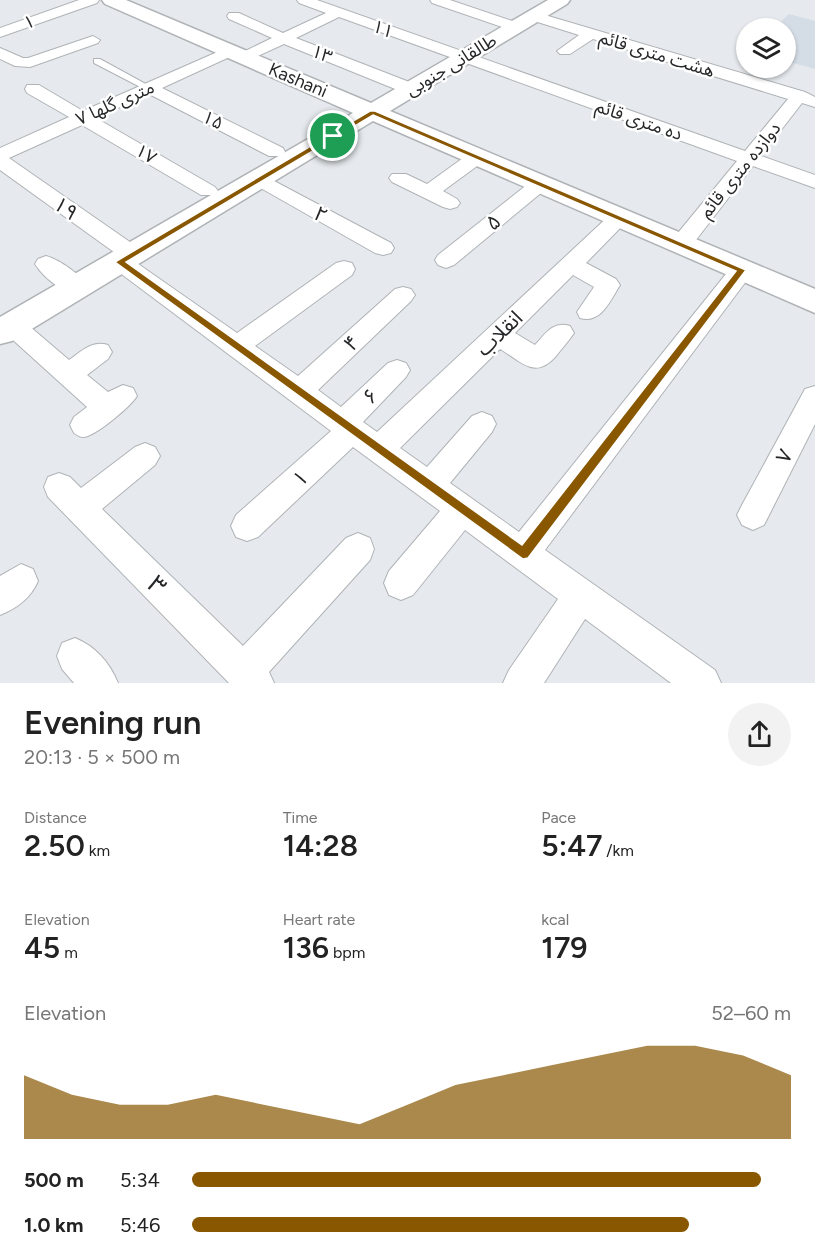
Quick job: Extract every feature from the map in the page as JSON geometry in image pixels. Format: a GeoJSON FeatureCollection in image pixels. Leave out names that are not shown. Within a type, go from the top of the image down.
{"type":"FeatureCollection","features":[{"type":"Feature","properties":{"kind":"street","name":"۱"},"geometry":{"type":"LineString","coordinates":[[0,33],[92,0]]}},
{"type":"Feature","properties":{"kind":"street","name":"Kashani"},"geometry":{"type":"LineString","coordinates":[[111,0],[815,302]]}},
{"type":"Feature","properties":{"kind":"street","name":"۱۱"},"geometry":{"type":"LineString","coordinates":[[304,0],[463,58]]}},
{"type":"Feature","properties":{"kind":"street","name":"هشت متری قائم"},"geometry":{"type":"LineString","coordinates":[[437,0],[525,21],[590,33],[807,99]]}},
{"type":"Feature","properties":{"kind":"street","name":"طالقانی جنوبی"},"geometry":{"type":"LineString","coordinates":[[6,329],[561,0]]}},
{"type":"Feature","properties":{"kind":"street","name":"۷ متری گلها"},"geometry":{"type":"LineString","coordinates":[[0,155],[149,88],[283,38],[337,13]]}},
{"type":"Feature","properties":{"kind":"street","name":"۱۳"},"geometry":{"type":"LineString","coordinates":[[234,16],[411,89]]}},
{"type":"Feature","properties":{"kind":"street"},"geometry":{"type":"LineString","coordinates":[[565,51],[590,33]]}},
{"type":"Feature","properties":{"kind":"street"},"geometry":{"type":"LineString","coordinates":[[0,53],[7,63],[30,62],[93,40]]}},
{"type":"Feature","properties":{"kind":"street","name":"ده متری قائم"},"geometry":{"type":"LineString","coordinates":[[463,58],[815,182]]}},
{"type":"Feature","properties":{"kind":"street","name":"۱۵"},"geometry":{"type":"LineString","coordinates":[[149,88],[276,152]]}},
{"type":"Feature","properties":{"kind":"street"},"geometry":{"type":"LineString","coordinates":[[33,89],[83,117]]}},
{"type":"Feature","properties":{"kind":"street","name":"دوازده متری قائم"},"geometry":{"type":"LineString","coordinates":[[681,244],[749,159],[807,99]]}},
{"type":"Feature","properties":{"kind":"street","name":"۱۷"},"geometry":{"type":"LineString","coordinates":[[83,117],[208,191]]}},
{"type":"Feature","properties":{"kind":"street"},"geometry":{"type":"LineString","coordinates":[[429,192],[477,157]]}},
{"type":"Feature","properties":{"kind":"street","name":"۱۹"},"geometry":{"type":"LineString","coordinates":[[0,162],[237,346],[702,683]]}},
{"type":"Feature","properties":{"kind":"street"},"geometry":{"type":"LineString","coordinates":[[399,177],[450,203]]}},
{"type":"Feature","properties":{"kind":"street","name":"۲"},"geometry":{"type":"LineString","coordinates":[[259,179],[383,248]]}},
{"type":"Feature","properties":{"kind":"street","name":"۵"},"geometry":{"type":"LineString","coordinates":[[446,260],[540,184]]}},
{"type":"Feature","properties":{"kind":"street","name":"انقلاب"},"geometry":{"type":"LineString","coordinates":[[379,449],[619,218]]}},
{"type":"Feature","properties":{"kind":"street"},"geometry":{"type":"LineString","coordinates":[[46,264],[76,287]]}},
{"type":"Feature","properties":{"kind":"street"},"geometry":{"type":"LineString","coordinates":[[571,264],[608,285],[590,312]]}},
{"type":"Feature","properties":{"kind":"street"},"geometry":{"type":"LineString","coordinates":[[237,346],[344,269]]}},
{"type":"Feature","properties":{"kind":"street"},"geometry":{"type":"LineString","coordinates":[[523,553],[742,270]]}},
{"type":"Feature","properties":{"kind":"street","name":"۴"},"geometry":{"type":"LineString","coordinates":[[299,391],[403,295]]}},
{"type":"Feature","properties":{"kind":"street"},"geometry":{"type":"LineString","coordinates":[[6,329],[69,374],[115,402],[84,425]]}},
{"type":"Feature","properties":{"kind":"street"},"geometry":{"type":"LineString","coordinates":[[497,335],[538,359],[561,333]]}},
{"type":"Feature","properties":{"kind":"street"},"geometry":{"type":"LineString","coordinates":[[69,374],[99,352]]}},
{"type":"Feature","properties":{"kind":"street","name":"۶"},"geometry":{"type":"LineString","coordinates":[[348,426],[397,370]]}},
{"type":"Feature","properties":{"kind":"street","name":"۷"},"geometry":{"type":"LineString","coordinates":[[753,515],[815,396]]}},
{"type":"Feature","properties":{"kind":"street"},"geometry":{"type":"LineString","coordinates":[[429,486],[482,424]]}},
{"type":"Feature","properties":{"kind":"street","name":"۱"},"geometry":{"type":"LineString","coordinates":[[247,526],[348,426]]}},
{"type":"Feature","properties":{"kind":"street","name":"۳"},"geometry":{"type":"LineString","coordinates":[[145,456],[70,498],[249,677]]}},
{"type":"Feature","properties":{"kind":"street"},"geometry":{"type":"LineString","coordinates":[[401,583],[462,509]]}},
{"type":"Feature","properties":{"kind":"street"},"geometry":{"type":"LineString","coordinates":[[249,677],[358,549]]}},
{"type":"Feature","properties":{"kind":"street"},"geometry":{"type":"LineString","coordinates":[[522,683],[581,596]]}},
{"type":"Feature","properties":{"kind":"street"},"geometry":{"type":"LineString","coordinates":[[75,656],[99,683]]}},
{"type":"Feature","properties":{"kind":"lane"},"geometry":{"type":"LineString","coordinates":[[97,61],[149,88]]}},
{"type":"Feature","properties":{"kind":"shaded area"},"geometry":{"type":"Polygon","coordinates":[[[789,14],[815,21],[815,69],[796,64],[796,18],[785,18],[789,14]]]}},
{"type":"Feature","properties":{"kind":"route"},"geometry":{"type":"LineString","coordinates":[[372,112],[742,270],[523,553],[120,262],[333,136],[372,112]]}}]}
